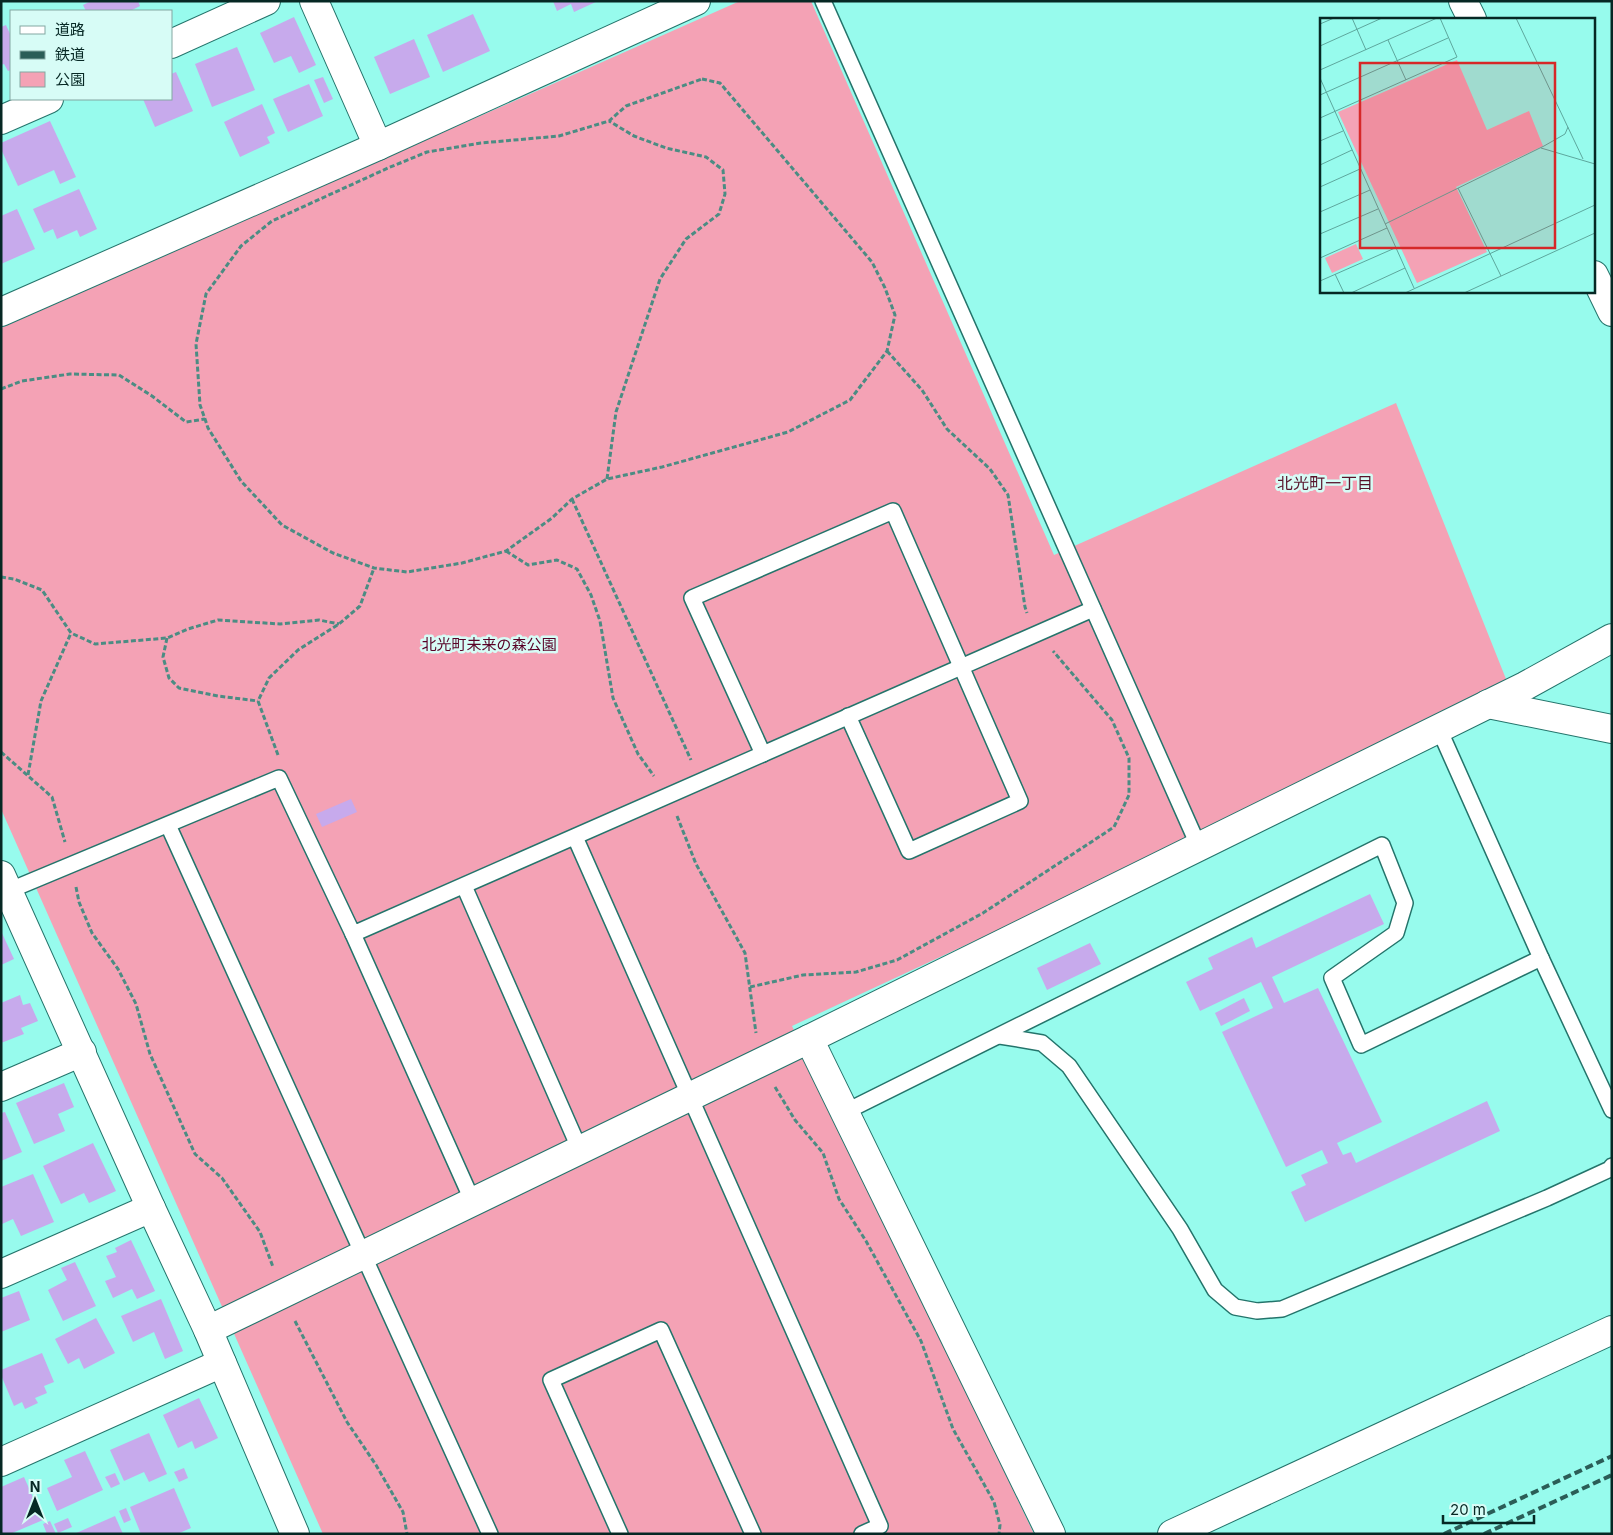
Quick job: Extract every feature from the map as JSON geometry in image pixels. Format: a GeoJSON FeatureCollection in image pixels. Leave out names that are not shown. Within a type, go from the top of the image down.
{"type":"FeatureCollection","features":[{"type":"Feature","properties":{"kind":"street"},"geometry":{"type":"LineString","coordinates":[[172,44],[266,1]]}},
{"type":"Feature","properties":{"kind":"street"},"geometry":{"type":"LineString","coordinates":[[314,1],[378,146]]}},
{"type":"Feature","properties":{"kind":"street"},"geometry":{"type":"LineString","coordinates":[[1,312],[378,146],[696,1]]}},
{"type":"Feature","properties":{"kind":"street"},"geometry":{"type":"LineString","coordinates":[[1463,1],[1472,18]]}},
{"type":"Feature","properties":{"kind":"street"},"geometry":{"type":"LineString","coordinates":[[1,120],[47,100]]}},
{"type":"Feature","properties":{"kind":"street"},"geometry":{"type":"LineString","coordinates":[[1596,280],[1612,312]]}},
{"type":"Feature","properties":{"kind":"street"},"geometry":{"type":"LineString","coordinates":[[208,1330],[810,1039],[1439,729],[1525,686],[1612,638]]}},
{"type":"Feature","properties":{"kind":"street"},"geometry":{"type":"LineString","coordinates":[[1488,704],[1612,729]]}},
{"type":"Feature","properties":{"kind":"street"},"geometry":{"type":"LineString","coordinates":[[4,883],[208,1330],[289,1532]]}},
{"type":"Feature","properties":{"kind":"street"},"geometry":{"type":"LineString","coordinates":[[810,1039],[1052,1534]]}},
{"type":"Feature","properties":{"kind":"street"},"geometry":{"type":"LineString","coordinates":[[1,1087],[82,1052]]}},
{"type":"Feature","properties":{"kind":"street"},"geometry":{"type":"LineString","coordinates":[[1,1274],[151,1208]]}},
{"type":"Feature","properties":{"kind":"street"},"geometry":{"type":"LineString","coordinates":[[1172,1534],[1612,1330]]}},
{"type":"Feature","properties":{"kind":"street"},"geometry":{"type":"LineString","coordinates":[[1,1462],[222,1363]]}},
{"type":"Feature","properties":{"kind":"lane"},"geometry":{"type":"LineString","coordinates":[[823,1],[1199,847]]}},
{"type":"Feature","properties":{"kind":"lane"},"geometry":{"type":"LineString","coordinates":[[763,754],[692,598],[893,511],[1020,801],[909,851],[848,716]]}},
{"type":"Feature","properties":{"kind":"lane"},"geometry":{"type":"LineString","coordinates":[[353,934],[1093,608]]}},
{"type":"Feature","properties":{"kind":"lane"},"geometry":{"type":"LineString","coordinates":[[1439,729],[1612,1110]]}},
{"type":"Feature","properties":{"kind":"lane"},"geometry":{"type":"LineString","coordinates":[[4,883],[71,865],[280,778],[353,934],[473,1202]]}},
{"type":"Feature","properties":{"kind":"lane"},"geometry":{"type":"LineString","coordinates":[[168,825],[490,1534]]}},
{"type":"Feature","properties":{"kind":"lane"},"geometry":{"type":"LineString","coordinates":[[575,837],[880,1526],[862,1534]]}},
{"type":"Feature","properties":{"kind":"lane"},"geometry":{"type":"LineString","coordinates":[[845,1112],[1382,845],[1405,903],[1396,933],[1332,978],[1361,1045],[1542,958]]}},
{"type":"Feature","properties":{"kind":"lane"},"geometry":{"type":"LineString","coordinates":[[464,886],[580,1150]]}},
{"type":"Feature","properties":{"kind":"lane"},"geometry":{"type":"LineString","coordinates":[[1000,1036],[1042,1043],[1069,1066],[1180,1230],[1215,1290],[1235,1307],[1257,1311],[1282,1309],[1547,1198],[1610,1169],[1612,1166]]}},
{"type":"Feature","properties":{"kind":"lane"},"geometry":{"type":"LineString","coordinates":[[620,1534],[551,1380],[661,1330],[753,1534]]}},
{"type":"Feature","properties":{"kind":"path"},"geometry":{"type":"LineString","coordinates":[[702,79],[720,83],[872,262],[885,288],[895,315],[887,351],[850,400],[788,432],[662,467],[608,479],[572,498],[552,518],[506,550],[462,563],[406,572],[374,568],[333,552],[282,525],[241,481],[208,428],[200,405],[196,344],[206,294],[242,246],[272,221],[427,152],[481,143],[559,136],[609,121],[626,106],[702,79]]}},
{"type":"Feature","properties":{"kind":"path"},"geometry":{"type":"LineString","coordinates":[[608,479],[616,412],[660,279],[686,239],[719,214],[725,194],[723,170],[706,157],[666,148],[634,136],[609,121]]}},
{"type":"Feature","properties":{"kind":"path"},"geometry":{"type":"LineString","coordinates":[[1,389],[22,381],[70,374],[119,375],[152,396],[186,422],[204,419]]}},
{"type":"Feature","properties":{"kind":"path"},"geometry":{"type":"LineString","coordinates":[[572,498],[701,781]]}},
{"type":"Feature","properties":{"kind":"path"},"geometry":{"type":"LineString","coordinates":[[506,550],[528,565],[557,560],[576,569],[591,595],[600,621],[613,698],[638,754],[668,795],[696,864],[745,953],[760,1062],[795,1120],[823,1153],[839,1199],[866,1241],[920,1340],[953,1429],[994,1502],[1000,1525],[999,1534]]}},
{"type":"Feature","properties":{"kind":"path"},"geometry":{"type":"LineString","coordinates":[[280,778],[278,752],[258,701],[269,678],[298,650],[340,624],[360,606],[374,568]]}},
{"type":"Feature","properties":{"kind":"path"},"geometry":{"type":"LineString","coordinates":[[1,577],[14,579],[42,590],[71,633],[95,644],[167,638],[218,620],[280,624],[319,620],[340,624]]}},
{"type":"Feature","properties":{"kind":"path"},"geometry":{"type":"LineString","coordinates":[[28,775],[40,701],[71,633]]}},
{"type":"Feature","properties":{"kind":"path"},"geometry":{"type":"LineString","coordinates":[[167,638],[163,657],[169,678],[179,688],[218,696],[258,701]]}},
{"type":"Feature","properties":{"kind":"path"},"geometry":{"type":"LineString","coordinates":[[1,752],[52,797],[79,902],[92,933],[118,969],[136,1004],[150,1054],[195,1154],[222,1178],[260,1232],[283,1294],[308,1348],[346,1422],[376,1465],[403,1512],[407,1534]]}},
{"type":"Feature","properties":{"kind":"green space","name":"北光町未来の森公園"},"geometry":{"type":"Polygon","coordinates":[[[740,1],[811,1],[1054,555],[1396,403],[1510,689],[1426,731],[792,1026],[1034,1534],[323,1534],[1,809],[1,328],[740,1]]]}},
{"type":"Feature","properties":{"kind":"building"},"geometry":{"type":"Polygon","coordinates":[[[91,1],[138,1],[140,6],[132,10],[86,10],[83,5],[91,1]]]}},
{"type":"Feature","properties":{"kind":"building"},"geometry":{"type":"Polygon","coordinates":[[[553,1],[598,1],[574,12],[571,4],[557,11],[553,1]]]}},
{"type":"Feature","properties":{"kind":"building"},"geometry":{"type":"Polygon","coordinates":[[[473,14],[490,51],[443,72],[427,35],[473,14]]]}},
{"type":"Feature","properties":{"kind":"building"},"geometry":{"type":"Polygon","coordinates":[[[294,17],[316,65],[299,73],[291,56],[274,63],[260,33],[294,17]]]}},
{"type":"Feature","properties":{"kind":"building"},"geometry":{"type":"Polygon","coordinates":[[[6,25],[10,34],[10,70],[8,71],[4,64],[1,65],[1,27],[6,25]]]}},
{"type":"Feature","properties":{"kind":"building"},"geometry":{"type":"Polygon","coordinates":[[[414,39],[430,77],[390,94],[374,57],[414,39]]]}},
{"type":"Feature","properties":{"kind":"building"},"geometry":{"type":"Polygon","coordinates":[[[237,47],[255,90],[212,107],[195,64],[237,47]]]}},
{"type":"Feature","properties":{"kind":"building"},"geometry":{"type":"Polygon","coordinates":[[[176,72],[193,111],[155,127],[143,100],[172,100],[172,74],[176,72]]]}},
{"type":"Feature","properties":{"kind":"building"},"geometry":{"type":"Polygon","coordinates":[[[323,77],[333,99],[324,103],[314,80],[323,77]]]}},
{"type":"Feature","properties":{"kind":"building"},"geometry":{"type":"Polygon","coordinates":[[[309,84],[323,116],[288,132],[273,99],[309,84]]]}},
{"type":"Feature","properties":{"kind":"building"},"geometry":{"type":"Polygon","coordinates":[[[262,104],[275,133],[267,137],[270,143],[240,157],[224,122],[262,104]]]}},
{"type":"Feature","properties":{"kind":"building"},"geometry":{"type":"Polygon","coordinates":[[[50,121],[76,177],[60,184],[54,170],[18,186],[1,149],[1,143],[50,121]]]}},
{"type":"Feature","properties":{"kind":"building"},"geometry":{"type":"Polygon","coordinates":[[[79,189],[97,229],[80,237],[77,230],[57,239],[53,229],[44,233],[33,209],[79,189]]]}},
{"type":"Feature","properties":{"kind":"building"},"geometry":{"type":"Polygon","coordinates":[[[17,209],[35,249],[1,264],[1,216],[17,209]]]}},
{"type":"Feature","properties":{"kind":"building"},"geometry":{"type":"Polygon","coordinates":[[[351,799],[357,812],[322,827],[316,814],[351,799]]]}},
{"type":"Feature","properties":{"kind":"building"},"geometry":{"type":"Polygon","coordinates":[[[1370,894],[1384,924],[1272,977],[1284,1003],[1318,988],[1382,1122],[1337,1143],[1343,1155],[1351,1152],[1356,1163],[1487,1101],[1500,1131],[1305,1222],[1291,1192],[1306,1185],[1301,1175],[1328,1163],[1322,1150],[1286,1167],[1222,1032],[1273,1008],[1261,982],[1200,1011],[1186,982],[1213,969],[1208,958],[1252,937],[1256,948],[1370,894]]]}},
{"type":"Feature","properties":{"kind":"building"},"geometry":{"type":"Polygon","coordinates":[[[1,931],[14,959],[1,965],[1,931]]]}},
{"type":"Feature","properties":{"kind":"building"},"geometry":{"type":"Polygon","coordinates":[[[1090,943],[1101,964],[1047,990],[1037,968],[1090,943]]]}},
{"type":"Feature","properties":{"kind":"building"},"geometry":{"type":"Polygon","coordinates":[[[20,995],[23,1005],[30,1003],[38,1021],[21,1028],[24,1034],[1,1043],[1,1003],[20,995]]]}},
{"type":"Feature","properties":{"kind":"building"},"geometry":{"type":"Polygon","coordinates":[[[1244,998],[1250,1011],[1221,1026],[1215,1013],[1244,998]]]}},
{"type":"Feature","properties":{"kind":"building"},"geometry":{"type":"Polygon","coordinates":[[[64,1083],[74,1107],[58,1114],[65,1131],[34,1144],[16,1103],[64,1083]]]}},
{"type":"Feature","properties":{"kind":"building"},"geometry":{"type":"Polygon","coordinates":[[[5,1112],[22,1152],[1,1161],[1,1113],[5,1112]]]}},
{"type":"Feature","properties":{"kind":"building"},"geometry":{"type":"Polygon","coordinates":[[[93,1143],[116,1191],[89,1203],[84,1193],[61,1204],[43,1166],[93,1143]]]}},
{"type":"Feature","properties":{"kind":"building"},"geometry":{"type":"Polygon","coordinates":[[[33,1174],[54,1222],[21,1236],[13,1219],[2,1224],[1,1222],[1,1187],[33,1174]]]}},
{"type":"Feature","properties":{"kind":"building"},"geometry":{"type":"Polygon","coordinates":[[[131,1240],[155,1291],[137,1299],[132,1289],[113,1298],[105,1281],[116,1277],[106,1256],[117,1252],[115,1248],[131,1240]]]}},
{"type":"Feature","properties":{"kind":"building"},"geometry":{"type":"Polygon","coordinates":[[[75,1262],[96,1306],[63,1321],[48,1290],[67,1280],[61,1268],[75,1262]]]}},
{"type":"Feature","properties":{"kind":"building"},"geometry":{"type":"Polygon","coordinates":[[[19,1291],[30,1320],[1,1332],[1,1298],[19,1291]]]}},
{"type":"Feature","properties":{"kind":"building"},"geometry":{"type":"Polygon","coordinates":[[[161,1299],[183,1351],[165,1359],[154,1332],[133,1342],[121,1316],[161,1299]]]}},
{"type":"Feature","properties":{"kind":"building"},"geometry":{"type":"Polygon","coordinates":[[[96,1318],[115,1353],[84,1369],[79,1358],[68,1364],[55,1339],[96,1318]]]}},
{"type":"Feature","properties":{"kind":"building"},"geometry":{"type":"Polygon","coordinates":[[[42,1353],[54,1382],[44,1386],[47,1393],[35,1398],[38,1403],[25,1409],[22,1402],[14,1406],[1,1375],[1,1370],[42,1353]]]}},
{"type":"Feature","properties":{"kind":"building"},"geometry":{"type":"Polygon","coordinates":[[[199,1398],[218,1438],[195,1449],[192,1441],[178,1448],[163,1415],[199,1398]]]}},
{"type":"Feature","properties":{"kind":"building"},"geometry":{"type":"Polygon","coordinates":[[[149,1433],[167,1474],[149,1482],[144,1472],[124,1481],[110,1450],[149,1433]]]}},
{"type":"Feature","properties":{"kind":"building"},"geometry":{"type":"Polygon","coordinates":[[[85,1451],[103,1490],[57,1511],[47,1488],[72,1477],[64,1460],[85,1451]]]}},
{"type":"Feature","properties":{"kind":"building"},"geometry":{"type":"Polygon","coordinates":[[[184,1468],[188,1478],[179,1482],[174,1472],[184,1468]]]}},
{"type":"Feature","properties":{"kind":"building"},"geometry":{"type":"Polygon","coordinates":[[[115,1473],[120,1484],[111,1488],[105,1477],[115,1473]]]}},
{"type":"Feature","properties":{"kind":"building"},"geometry":{"type":"Polygon","coordinates":[[[24,1477],[43,1520],[10,1534],[1,1534],[1,1487],[24,1477]]]}},
{"type":"Feature","properties":{"kind":"building"},"geometry":{"type":"Polygon","coordinates":[[[174,1488],[191,1528],[177,1534],[141,1534],[130,1507],[174,1488]]]}},
{"type":"Feature","properties":{"kind":"building"},"geometry":{"type":"Polygon","coordinates":[[[126,1508],[131,1520],[124,1523],[119,1511],[126,1508]]]}},
{"type":"Feature","properties":{"kind":"building"},"geometry":{"type":"Polygon","coordinates":[[[115,1516],[123,1534],[74,1534],[115,1516]]]}},
{"type":"Feature","properties":{"kind":"building"},"geometry":{"type":"Polygon","coordinates":[[[68,1518],[72,1527],[58,1533],[54,1524],[68,1518]]]}},
{"type":"Feature","properties":{"kind":"building"},"geometry":{"type":"Polygon","coordinates":[[[50,1521],[56,1534],[47,1534],[43,1524],[50,1521]]]}},
{"type":"Feature","properties":{"kind":"railway"},"geometry":{"type":"LineString","coordinates":[[1444,1534],[1612,1456]]}},
{"type":"Feature","properties":{"kind":"railway"},"geometry":{"type":"LineString","coordinates":[[1484,1534],[1612,1475]]}},
{"type":"Feature","properties":{"kind":"district","name":"北光町一丁目"},"geometry":{"type":"Point","coordinates":[1325,483]}}]}
